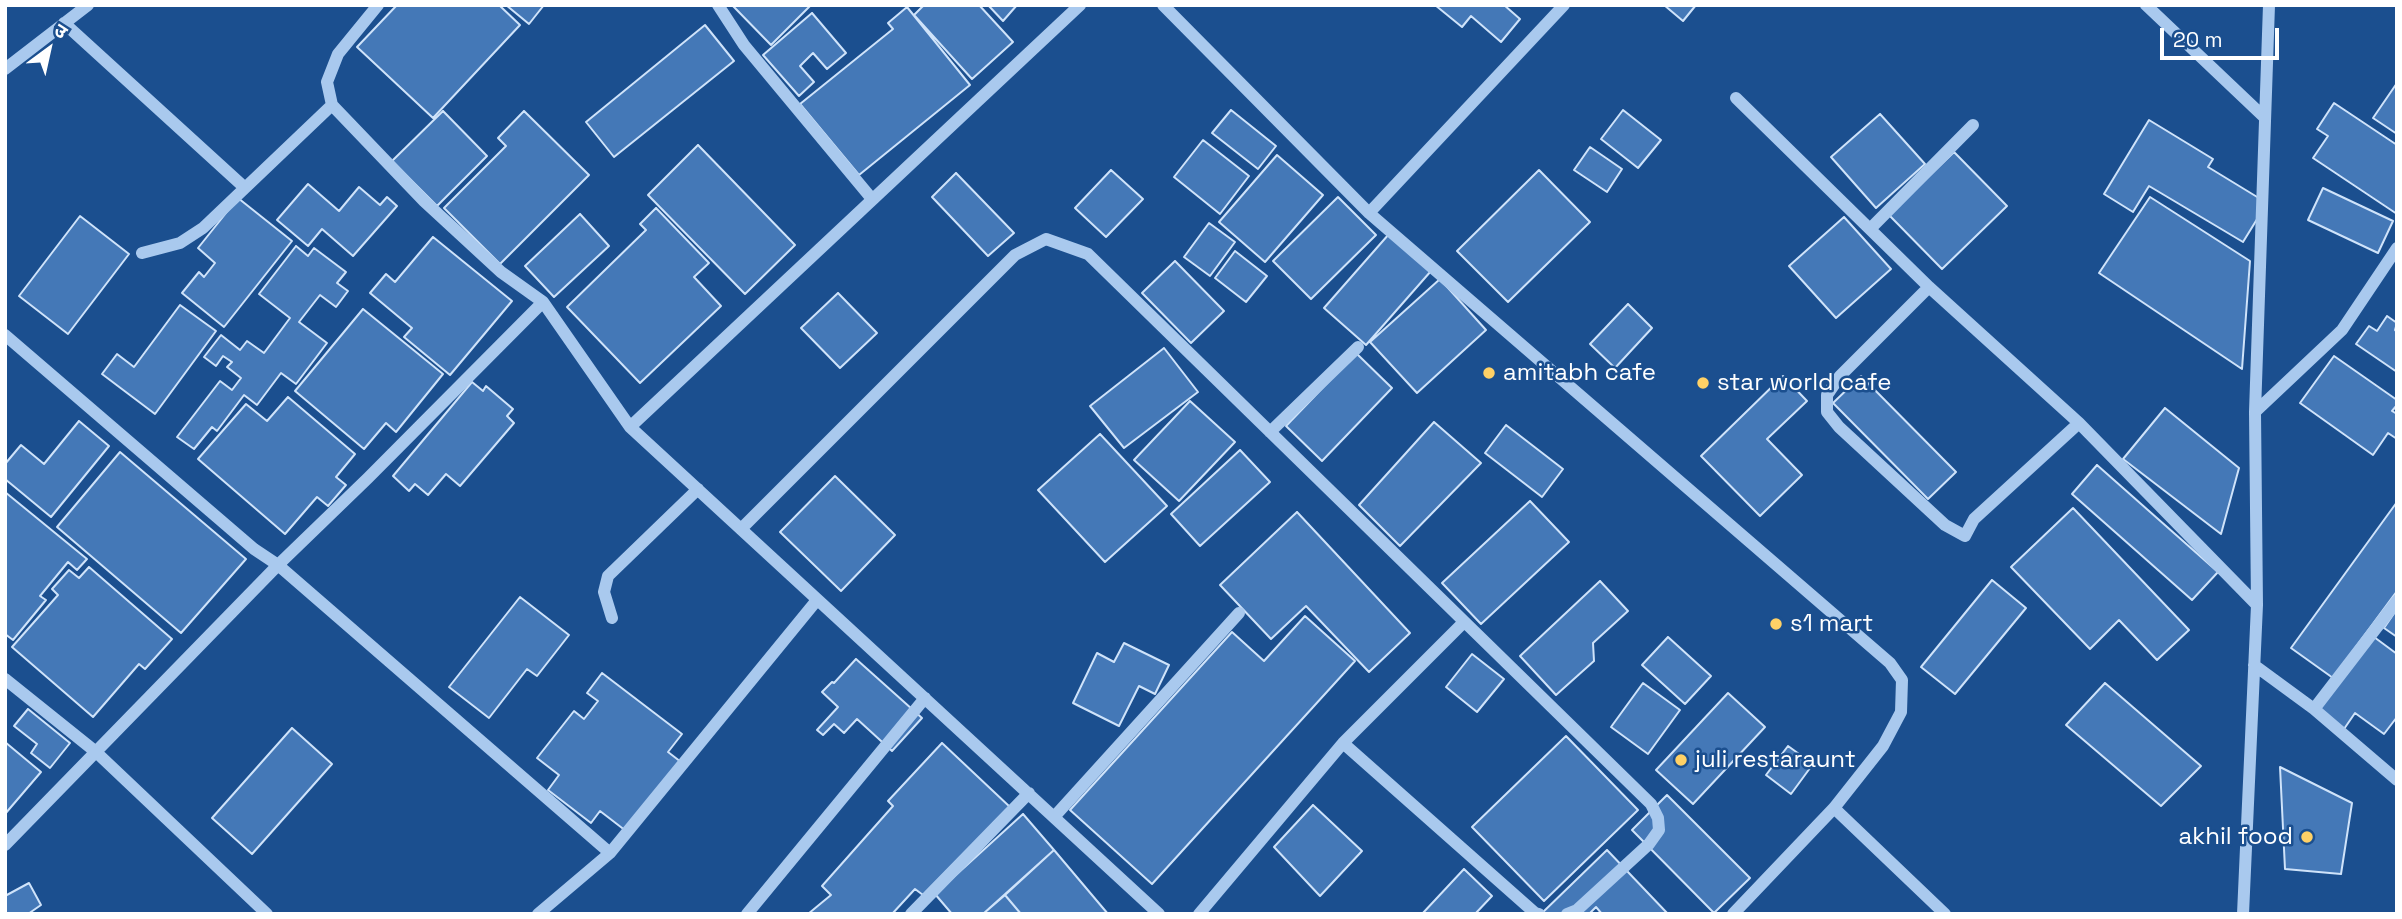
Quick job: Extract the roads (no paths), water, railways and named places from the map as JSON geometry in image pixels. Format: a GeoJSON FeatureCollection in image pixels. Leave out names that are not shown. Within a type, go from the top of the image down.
{"type":"FeatureCollection","features":[{"type":"Feature","properties":{"kind":"street"},"geometry":{"type":"LineString","coordinates":[[5,69],[88,5]]}},
{"type":"Feature","properties":{"kind":"street"},"geometry":{"type":"LineString","coordinates":[[378,5],[338,54],[327,82],[332,105],[425,201],[501,272],[543,302],[630,427],[1159,914]]}},
{"type":"Feature","properties":{"kind":"street"},"geometry":{"type":"LineString","coordinates":[[718,5],[744,44],[872,199]]}},
{"type":"Feature","properties":{"kind":"street"},"geometry":{"type":"LineString","coordinates":[[630,427],[1080,5]]}},
{"type":"Feature","properties":{"kind":"street"},"geometry":{"type":"LineString","coordinates":[[1163,5],[1369,213],[1890,663],[1902,680],[1900,712],[1883,746],[1834,808],[1733,914]]}},
{"type":"Feature","properties":{"kind":"street"},"geometry":{"type":"LineString","coordinates":[[1369,213],[1564,5]]}},
{"type":"Feature","properties":{"kind":"street"},"geometry":{"type":"LineString","coordinates":[[2146,5],[2263,116]]}},
{"type":"Feature","properties":{"kind":"street"},"geometry":{"type":"LineString","coordinates":[[2243,914],[2257,605],[2255,412],[2263,116],[2269,5]]}},
{"type":"Feature","properties":{"kind":"street"},"geometry":{"type":"LineString","coordinates":[[64,23],[244,187]]}},
{"type":"Feature","properties":{"kind":"street"},"geometry":{"type":"LineString","coordinates":[[1736,98],[1930,287],[2079,423],[2257,605]]}},
{"type":"Feature","properties":{"kind":"street"},"geometry":{"type":"LineString","coordinates":[[142,253],[180,243],[203,228],[332,105]]}},
{"type":"Feature","properties":{"kind":"street"},"geometry":{"type":"LineString","coordinates":[[1870,229],[1973,125]]}},
{"type":"Feature","properties":{"kind":"street"},"geometry":{"type":"LineString","coordinates":[[741,529],[1015,255],[1046,239],[1088,254],[1651,804],[1658,818],[1659,830],[1650,844],[1577,910],[1567,914]]}},
{"type":"Feature","properties":{"kind":"street"},"geometry":{"type":"LineString","coordinates":[[2255,412],[2342,330],[2397,248]]}},
{"type":"Feature","properties":{"kind":"street"},"geometry":{"type":"LineString","coordinates":[[1930,287],[1840,376],[1826,395],[1826,412],[1945,525],[1965,536],[1974,519],[2079,423]]}},
{"type":"Feature","properties":{"kind":"street"},"geometry":{"type":"LineString","coordinates":[[5,845],[278,565],[543,302]]}},
{"type":"Feature","properties":{"kind":"street"},"geometry":{"type":"LineString","coordinates":[[5,335],[254,549],[278,565],[610,853]]}},
{"type":"Feature","properties":{"kind":"street"},"geometry":{"type":"LineString","coordinates":[[1270,432],[1358,347]]}},
{"type":"Feature","properties":{"kind":"street"},"geometry":{"type":"LineString","coordinates":[[612,618],[604,592],[608,576],[698,489]]}},
{"type":"Feature","properties":{"kind":"street"},"geometry":{"type":"LineString","coordinates":[[538,914],[610,853],[817,600]]}},
{"type":"Feature","properties":{"kind":"street"},"geometry":{"type":"LineString","coordinates":[[2314,709],[2397,601]]}},
{"type":"Feature","properties":{"kind":"street"},"geometry":{"type":"LineString","coordinates":[[1054,817],[1239,613]]}},
{"type":"Feature","properties":{"kind":"street"},"geometry":{"type":"LineString","coordinates":[[1199,914],[1343,743],[1464,622]]}},
{"type":"Feature","properties":{"kind":"street"},"geometry":{"type":"LineString","coordinates":[[2254,665],[2314,709],[2397,780]]}},
{"type":"Feature","properties":{"kind":"street"},"geometry":{"type":"LineString","coordinates":[[5,679],[96,752],[267,914]]}},
{"type":"Feature","properties":{"kind":"street"},"geometry":{"type":"LineString","coordinates":[[747,914],[925,698]]}},
{"type":"Feature","properties":{"kind":"street"},"geometry":{"type":"LineString","coordinates":[[1343,743],[1539,914]]}},
{"type":"Feature","properties":{"kind":"street"},"geometry":{"type":"LineString","coordinates":[[911,914],[1029,793]]}},
{"type":"Feature","properties":{"kind":"street"},"geometry":{"type":"LineString","coordinates":[[1834,808],[1945,914]]}},
{"type":"Feature","properties":{"kind":"place","name":"amitabh cafe"},"geometry":{"type":"Point","coordinates":[1489,373]}},
{"type":"Feature","properties":{"kind":"place","name":"star world cafe"},"geometry":{"type":"Point","coordinates":[1703,383]}},
{"type":"Feature","properties":{"kind":"place","name":"s1 mart"},"geometry":{"type":"Point","coordinates":[1776,624]}},
{"type":"Feature","properties":{"kind":"place","name":"juli restaraunt"},"geometry":{"type":"Point","coordinates":[1681,760]}},
{"type":"Feature","properties":{"kind":"place","name":"akhil food"},"geometry":{"type":"Point","coordinates":[2307,837]}}]}
